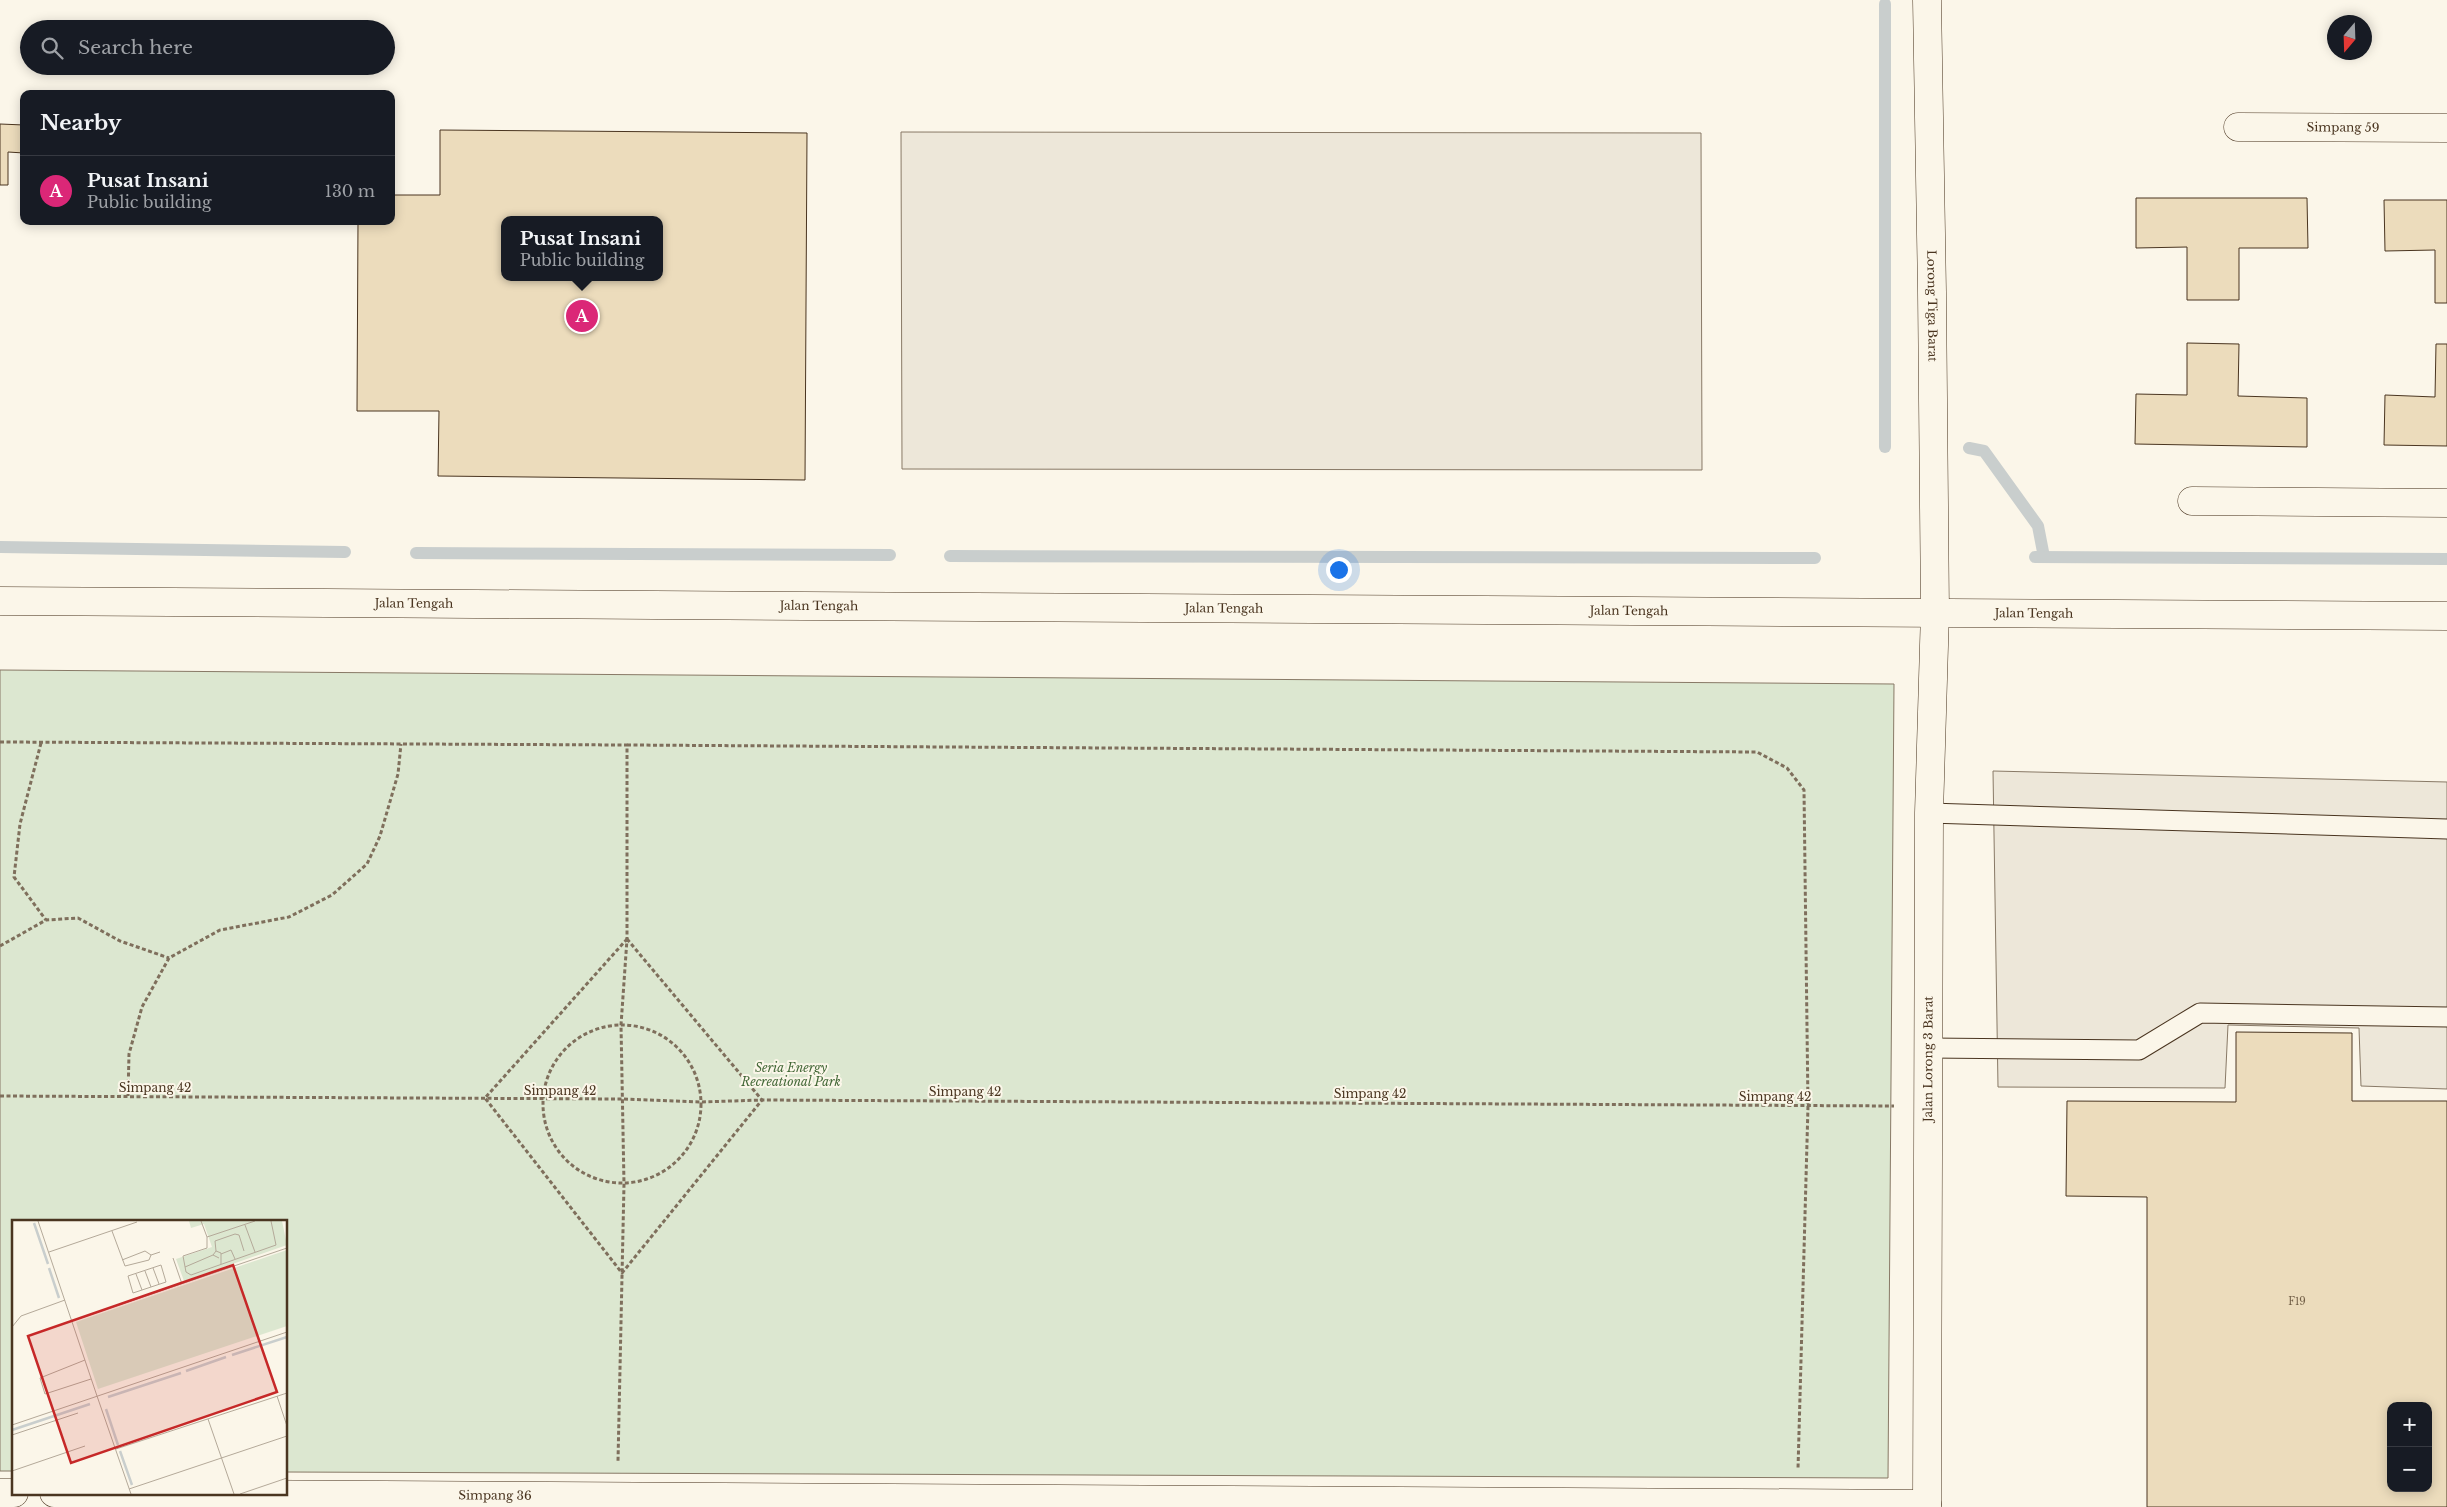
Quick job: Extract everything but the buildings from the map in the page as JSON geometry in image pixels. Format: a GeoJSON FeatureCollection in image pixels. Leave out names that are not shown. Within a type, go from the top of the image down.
{"type":"FeatureCollection","features":[{"type":"Feature","properties":{"kind":"street","name":"Lorong Tiga Barat"},"geometry":{"type":"LineString","coordinates":[[1927,0],[1935,612]]}},
{"type":"Feature","properties":{"kind":"street","name":"Simpang 59"},"geometry":{"type":"LineString","coordinates":[[2238,127],[2447,128]]}},
{"type":"Feature","properties":{"kind":"street"},"geometry":{"type":"LineString","coordinates":[[2192,501],[2447,503]]}},
{"type":"Feature","properties":{"kind":"street","name":"Jalan Tengah"},"geometry":{"type":"LineString","coordinates":[[0,601],[2447,616]]}},
{"type":"Feature","properties":{"kind":"street","name":"Jalan Lorong 3 Barat"},"geometry":{"type":"LineString","coordinates":[[1927,1505],[1929,813],[1935,612]]}},
{"type":"Feature","properties":{"kind":"street","name":"Simpang 36"},"geometry":{"type":"LineString","coordinates":[[117,1494],[617,1502],[1797,1502],[1927,1505]]}},
{"type":"Feature","properties":{"kind":"lane"},"geometry":{"type":"LineString","coordinates":[[1929,813],[2447,829]]}},
{"type":"Feature","properties":{"kind":"lane"},"geometry":{"type":"LineString","coordinates":[[1929,1048],[2139,1050],[2200,1013],[2447,1017]]}},
{"type":"Feature","properties":{"kind":"path"},"geometry":{"type":"LineString","coordinates":[[0,742],[1757,752],[1787,768],[1804,790],[1808,1106],[1797,1502]]}},
{"type":"Feature","properties":{"kind":"path"},"geometry":{"type":"LineString","coordinates":[[41,743],[20,824],[14,877],[46,920]]}},
{"type":"Feature","properties":{"kind":"path"},"geometry":{"type":"LineString","coordinates":[[128,1096],[129,1054],[142,1007],[169,958],[220,930],[289,917],[332,895],[367,864],[380,836],[398,774],[401,744]]}},
{"type":"Feature","properties":{"kind":"path"},"geometry":{"type":"LineString","coordinates":[[617,1502],[624,1184],[621,1025],[627,940],[627,745]]}},
{"type":"Feature","properties":{"kind":"path"},"geometry":{"type":"LineString","coordinates":[[0,946],[46,920],[78,918],[120,941],[169,958]]}},
{"type":"Feature","properties":{"kind":"path"},"geometry":{"type":"LineString","coordinates":[[622,1274],[486,1098],[627,940]]}},
{"type":"Feature","properties":{"kind":"path"},"geometry":{"type":"LineString","coordinates":[[622,1274],[762,1100],[627,940]]}},
{"type":"Feature","properties":{"kind":"path"},"geometry":{"type":"LineString","coordinates":[[621,1025],[650,1031],[664,1037],[682,1052],[695,1070],[702,1114],[696,1137],[684,1156],[667,1171],[646,1180],[624,1184],[602,1181],[581,1172],[563,1157],[550,1138],[544,1117],[544,1100],[543,1094],[549,1072],[561,1053],[578,1038],[599,1028],[621,1025]]}},
{"type":"Feature","properties":{"kind":"path","name":"Simpang 42"},"geometry":{"type":"LineString","coordinates":[[0,1096],[622,1099],[701,1102],[762,1100],[1929,1106]]}},
{"type":"Feature","properties":{"kind":"green space","name":"Seria Energy Recreational Park"},"geometry":{"type":"Polygon","coordinates":[[[0,670],[1894,684],[1888,1478],[288,1472],[288,1220],[12,1220],[12,1471],[0,1471],[0,670]]]}},
{"type":"Feature","properties":{"kind":"shaded area"},"geometry":{"type":"Polygon","coordinates":[[[901,132],[1701,133],[1702,470],[902,469],[901,132]]]}},
{"type":"Feature","properties":{"kind":"shaded area"},"geometry":{"type":"Polygon","coordinates":[[[1993,771],[2447,782],[2447,1089],[2361,1086],[2359,1028],[2228,1025],[2225,1088],[1998,1087],[1993,771]]]}},
{"type":"Feature","properties":{"kind":"waterway"},"geometry":{"type":"LineString","coordinates":[[1885,4],[1885,447]]}},
{"type":"Feature","properties":{"kind":"waterway"},"geometry":{"type":"LineString","coordinates":[[1969,448],[1984,451],[2038,526],[2044,557]]}},
{"type":"Feature","properties":{"kind":"waterway"},"geometry":{"type":"LineString","coordinates":[[0,547],[345,552]]}},
{"type":"Feature","properties":{"kind":"waterway"},"geometry":{"type":"LineString","coordinates":[[416,553],[890,555]]}},
{"type":"Feature","properties":{"kind":"waterway"},"geometry":{"type":"LineString","coordinates":[[950,556],[1815,558]]}},
{"type":"Feature","properties":{"kind":"waterway"},"geometry":{"type":"LineString","coordinates":[[2035,557],[2447,559]]}},
{"type":"Feature","properties":{"kind":"place","name":"Pusat Insani"},"geometry":{"type":"Point","coordinates":[582,316]}}]}
